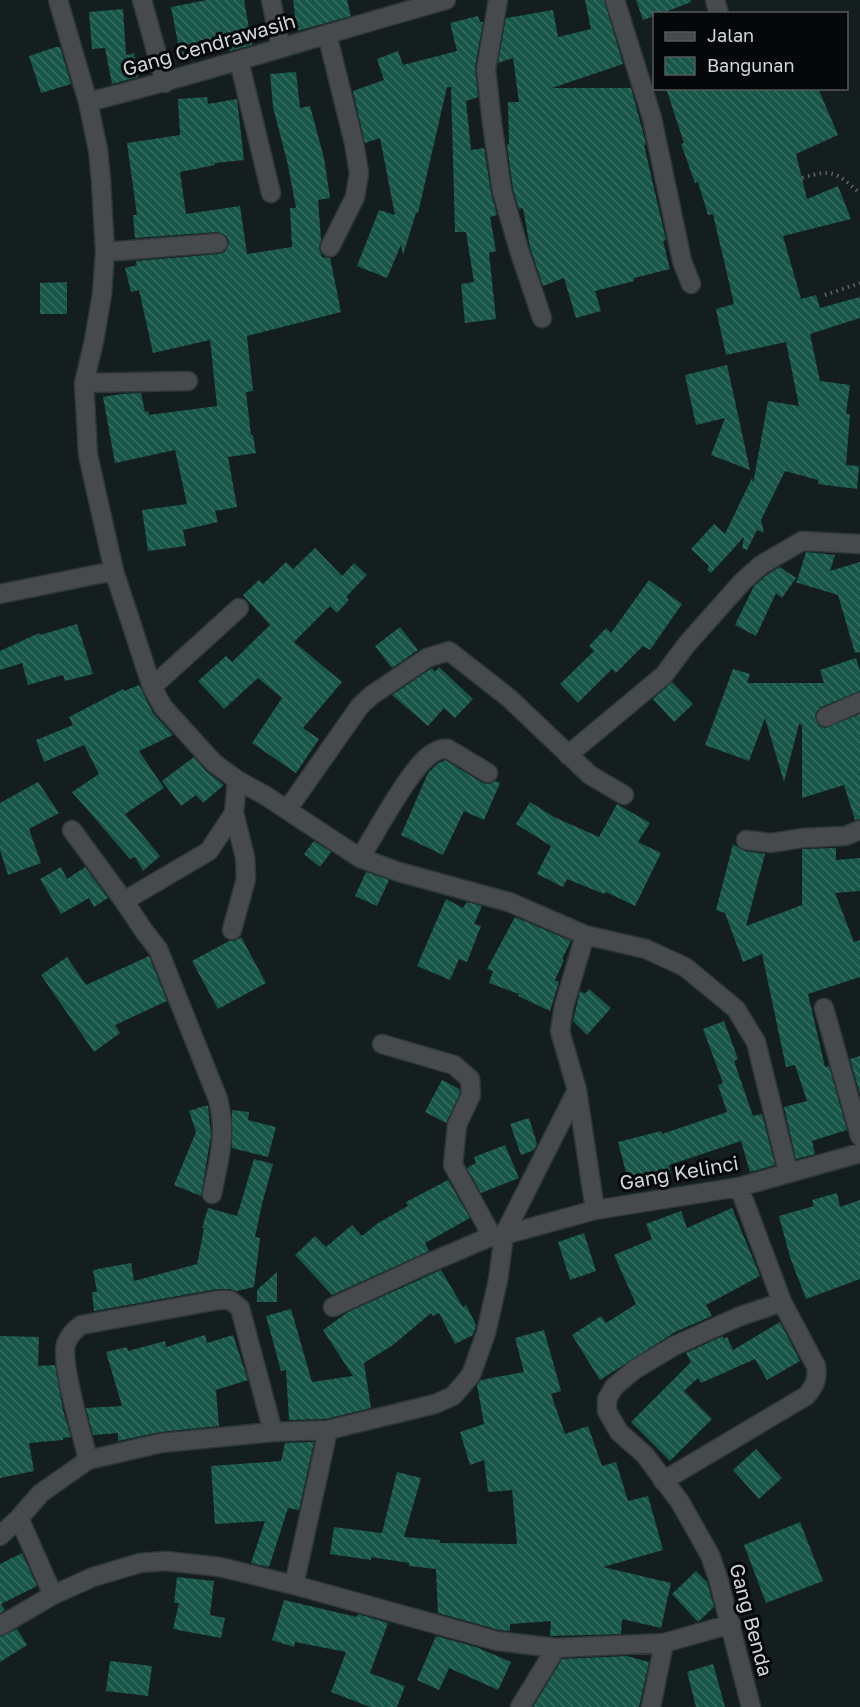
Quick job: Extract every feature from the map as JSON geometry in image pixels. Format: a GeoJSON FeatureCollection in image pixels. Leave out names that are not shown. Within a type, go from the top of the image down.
{"type":"FeatureCollection","features":[{"type":"Feature","properties":{"kind":"street"},"geometry":{"type":"LineString","coordinates":[[58,0],[88,102],[98,150],[105,252],[102,294],[84,383],[88,455],[114,571],[152,687],[163,707],[214,763],[360,858],[399,872],[509,902],[585,935],[646,949],[685,967],[736,1009],[756,1042],[788,1172]]}},
{"type":"Feature","properties":{"kind":"street"},"geometry":{"type":"LineString","coordinates":[[142,0],[165,83]]}},
{"type":"Feature","properties":{"kind":"street"},"geometry":{"type":"LineString","coordinates":[[271,0],[281,48]]}},
{"type":"Feature","properties":{"kind":"street","name":"Gang Cendrawasih"},"geometry":{"type":"LineString","coordinates":[[88,102],[165,83],[446,0]]}},
{"type":"Feature","properties":{"kind":"street"},"geometry":{"type":"LineString","coordinates":[[498,0],[486,69],[492,123],[502,191],[542,318]]}},
{"type":"Feature","properties":{"kind":"street"},"geometry":{"type":"LineString","coordinates":[[615,0],[652,118],[682,261],[691,284]]}},
{"type":"Feature","properties":{"kind":"street"},"geometry":{"type":"LineString","coordinates":[[327,34],[354,143],[359,173],[355,197],[330,247]]}},
{"type":"Feature","properties":{"kind":"street"},"geometry":{"type":"LineString","coordinates":[[239,61],[271,193]]}},
{"type":"Feature","properties":{"kind":"street"},"geometry":{"type":"LineString","coordinates":[[105,252],[218,243]]}},
{"type":"Feature","properties":{"kind":"street"},"geometry":{"type":"LineString","coordinates":[[84,383],[189,381]]}},
{"type":"Feature","properties":{"kind":"street"},"geometry":{"type":"LineString","coordinates":[[568,755],[664,675],[687,644],[743,581],[761,565],[802,541],[860,543]]}},
{"type":"Feature","properties":{"kind":"street"},"geometry":{"type":"LineString","coordinates":[[0,594],[114,571]]}},
{"type":"Feature","properties":{"kind":"street"},"geometry":{"type":"LineString","coordinates":[[152,687],[239,608]]}},
{"type":"Feature","properties":{"kind":"street"},"geometry":{"type":"LineString","coordinates":[[287,810],[360,706],[379,690],[427,658],[449,651],[509,698],[590,775],[624,795]]}},
{"type":"Feature","properties":{"kind":"street"},"geometry":{"type":"LineString","coordinates":[[826,717],[860,702]]}},
{"type":"Feature","properties":{"kind":"street"},"geometry":{"type":"LineString","coordinates":[[360,858],[410,779],[428,756],[441,748],[448,749],[488,773]]}},
{"type":"Feature","properties":{"kind":"street"},"geometry":{"type":"LineString","coordinates":[[232,930],[246,879],[245,857],[234,813],[237,780]]}},
{"type":"Feature","properties":{"kind":"street"},"geometry":{"type":"LineString","coordinates":[[124,901],[209,851],[234,813]]}},
{"type":"Feature","properties":{"kind":"street"},"geometry":{"type":"LineString","coordinates":[[72,830],[158,949],[219,1099],[223,1119],[223,1144],[212,1194]]}},
{"type":"Feature","properties":{"kind":"street"},"geometry":{"type":"LineString","coordinates":[[746,840],[771,843],[802,838],[845,836],[860,830]]}},
{"type":"Feature","properties":{"kind":"street"},"geometry":{"type":"LineString","coordinates":[[585,935],[564,1006],[560,1031],[577,1090],[595,1210]]}},
{"type":"Feature","properties":{"kind":"street"},"geometry":{"type":"LineString","coordinates":[[824,1008],[860,1136]]}},
{"type":"Feature","properties":{"kind":"street"},"geometry":{"type":"LineString","coordinates":[[382,1044],[453,1065],[470,1079],[471,1095],[457,1125],[453,1165],[498,1236]]}},
{"type":"Feature","properties":{"kind":"street"},"geometry":{"type":"LineString","coordinates":[[0,1536],[40,1493],[88,1460],[161,1443],[273,1432],[328,1430],[435,1404],[453,1396],[471,1375],[486,1333],[498,1280],[498,1236],[577,1090]]}},
{"type":"Feature","properties":{"kind":"street","name":"Gang Kelinci"},"geometry":{"type":"LineString","coordinates":[[333,1307],[422,1266],[498,1236],[595,1210],[739,1187],[860,1153]]}},
{"type":"Feature","properties":{"kind":"street"},"geometry":{"type":"LineString","coordinates":[[663,1481],[806,1396],[814,1387],[818,1377],[816,1366],[782,1302],[739,1187]]}},
{"type":"Feature","properties":{"kind":"street"},"geometry":{"type":"LineString","coordinates":[[88,1460],[66,1367],[65,1346],[70,1335],[81,1325],[219,1300],[230,1300],[240,1308],[273,1432]]}},
{"type":"Feature","properties":{"kind":"street","name":"Gang Benda"},"geometry":{"type":"LineString","coordinates":[[751,1707],[731,1624],[710,1555],[680,1503],[645,1455],[619,1432],[607,1411],[607,1398],[614,1387],[627,1376],[674,1346],[705,1331],[782,1302]]}},
{"type":"Feature","properties":{"kind":"street"},"geometry":{"type":"LineString","coordinates":[[294,1585],[328,1430]]}},
{"type":"Feature","properties":{"kind":"street"},"geometry":{"type":"LineString","coordinates":[[19,1518],[53,1595]]}},
{"type":"Feature","properties":{"kind":"street"},"geometry":{"type":"LineString","coordinates":[[0,1626],[53,1595],[93,1577],[140,1563],[166,1561],[220,1567],[497,1641],[556,1648],[664,1643],[731,1624]]}},
{"type":"Feature","properties":{"kind":"street"},"geometry":{"type":"LineString","coordinates":[[651,1707],[664,1643]]}},
{"type":"Feature","properties":{"kind":"street"},"geometry":{"type":"LineString","coordinates":[[520,1707],[556,1648]]}},
{"type":"Feature","properties":{"kind":"path"},"geometry":{"type":"LineString","coordinates":[[802,178],[824,171],[844,178],[860,193]]}},
{"type":"Feature","properties":{"kind":"path"},"geometry":{"type":"LineString","coordinates":[[825,295],[860,283]]}},
{"type":"Feature","properties":{"kind":"building"},"geometry":{"type":"Polygon","coordinates":[[[207,0],[244,0],[252,45],[181,59],[171,7],[207,0]]]}},
{"type":"Feature","properties":{"kind":"building"},"geometry":{"type":"Polygon","coordinates":[[[293,0],[347,0],[351,16],[297,31],[293,0]]]}},
{"type":"Feature","properties":{"kind":"building"},"geometry":{"type":"Polygon","coordinates":[[[585,0],[604,0],[623,64],[552,88],[631,88],[646,145],[644,145],[666,240],[663,241],[670,269],[595,291],[601,311],[576,318],[564,278],[543,286],[530,247],[523,208],[519,209],[513,189],[507,145],[509,144],[508,102],[519,102],[513,58],[498,63],[506,18],[553,10],[558,37],[591,29],[585,0]]]}},
{"type":"Feature","properties":{"kind":"building"},"geometry":{"type":"Polygon","coordinates":[[[636,0],[691,0],[691,2],[665,12],[653,12],[653,16],[643,20],[636,0]]]}},
{"type":"Feature","properties":{"kind":"building"},"geometry":{"type":"Polygon","coordinates":[[[123,9],[126,55],[134,53],[138,77],[112,84],[105,48],[92,49],[89,12],[123,9]]]}},
{"type":"Feature","properties":{"kind":"building"},"geometry":{"type":"Polygon","coordinates":[[[478,16],[480,22],[483,22],[475,67],[478,97],[466,101],[471,150],[484,148],[497,215],[490,217],[496,251],[489,253],[496,319],[465,323],[461,284],[474,282],[466,232],[455,232],[451,87],[447,87],[418,213],[416,213],[403,255],[401,245],[387,278],[357,266],[379,210],[395,215],[380,138],[365,143],[353,91],[384,80],[377,59],[398,51],[403,65],[457,51],[450,23],[478,16]]]}},
{"type":"Feature","properties":{"kind":"building"},"geometry":{"type":"Polygon","coordinates":[[[60,47],[71,84],[41,93],[29,56],[60,47]]]}},
{"type":"Feature","properties":{"kind":"building"},"geometry":{"type":"Polygon","coordinates":[[[296,72],[300,108],[310,106],[324,158],[330,198],[318,200],[321,240],[319,248],[322,257],[330,258],[341,312],[247,336],[253,391],[246,392],[251,435],[253,435],[256,453],[228,457],[237,507],[215,511],[218,522],[183,530],[186,546],[148,551],[142,510],[187,504],[175,450],[115,463],[103,397],[141,393],[145,412],[148,411],[149,415],[217,406],[210,340],[153,353],[139,290],[131,292],[125,268],[137,265],[136,261],[219,254],[225,252],[229,243],[227,236],[217,232],[135,238],[133,215],[137,215],[127,143],[180,135],[178,99],[207,97],[208,104],[237,99],[244,160],[215,163],[215,165],[180,172],[186,214],[240,206],[247,254],[292,247],[290,208],[296,208],[273,107],[270,74],[296,72]]]}},
{"type":"Feature","properties":{"kind":"building"},"geometry":{"type":"Polygon","coordinates":[[[667,90],[819,90],[838,135],[796,154],[807,199],[838,186],[851,219],[783,236],[801,299],[816,295],[820,308],[860,297],[860,318],[810,334],[820,381],[850,385],[846,414],[850,414],[846,465],[859,466],[857,489],[818,484],[818,480],[785,471],[761,520],[764,533],[757,530],[747,550],[742,548],[744,537],[711,573],[707,570],[709,566],[691,549],[714,524],[725,534],[752,478],[753,484],[768,401],[799,406],[786,342],[726,355],[716,309],[734,304],[713,214],[708,215],[698,182],[695,183],[681,144],[684,143],[667,90]]]}},
{"type":"Feature","properties":{"kind":"building"},"geometry":{"type":"Polygon","coordinates":[[[67,282],[67,314],[40,314],[40,283],[67,282]]]}},
{"type":"Feature","properties":{"kind":"building"},"geometry":{"type":"Polygon","coordinates":[[[727,365],[750,470],[711,455],[725,418],[696,425],[685,375],[727,365]]]}},
{"type":"Feature","properties":{"kind":"building"},"geometry":{"type":"Polygon","coordinates":[[[315,548],[342,576],[354,563],[367,575],[346,597],[349,600],[337,613],[330,606],[294,642],[342,682],[303,728],[319,739],[296,773],[252,743],[282,698],[258,678],[224,709],[198,681],[226,656],[232,662],[270,625],[243,595],[259,580],[263,584],[286,562],[293,569],[315,548]]]}},
{"type":"Feature","properties":{"kind":"building"},"geometry":{"type":"Polygon","coordinates":[[[806,552],[835,555],[830,571],[860,562],[860,652],[855,653],[838,595],[795,582],[806,552]]]}},
{"type":"Feature","properties":{"kind":"building"},"geometry":{"type":"Polygon","coordinates":[[[780,567],[796,578],[782,598],[776,593],[756,636],[735,625],[754,586],[780,567]]]}},
{"type":"Feature","properties":{"kind":"building"},"geometry":{"type":"Polygon","coordinates":[[[649,580],[682,604],[650,650],[643,646],[616,673],[612,669],[578,703],[560,684],[594,651],[589,646],[606,628],[611,633],[649,580]]]}},
{"type":"Feature","properties":{"kind":"building"},"geometry":{"type":"Polygon","coordinates":[[[77,624],[93,674],[65,681],[63,675],[28,685],[22,663],[0,670],[0,651],[39,633],[40,635],[77,624]]]}},
{"type":"Feature","properties":{"kind":"building"},"geometry":{"type":"Polygon","coordinates":[[[400,627],[418,650],[392,668],[375,646],[400,627]]]}},
{"type":"Feature","properties":{"kind":"building"},"geometry":{"type":"Polygon","coordinates":[[[856,658],[860,671],[860,691],[821,707],[815,716],[819,726],[825,728],[860,714],[860,819],[855,820],[844,785],[802,798],[802,725],[799,724],[784,782],[765,718],[749,761],[705,745],[733,669],[750,674],[747,683],[824,683],[820,670],[856,658]]]}},
{"type":"Feature","properties":{"kind":"building"},"geometry":{"type":"Polygon","coordinates":[[[439,667],[473,699],[455,718],[444,708],[428,726],[392,695],[432,668],[435,672],[439,667]]]}},
{"type":"Feature","properties":{"kind":"building"},"geometry":{"type":"Polygon","coordinates":[[[672,682],[693,704],[674,722],[653,699],[672,682]]]}},
{"type":"Feature","properties":{"kind":"building"},"geometry":{"type":"Polygon","coordinates":[[[139,685],[153,713],[173,735],[139,751],[164,788],[125,814],[160,856],[143,871],[135,857],[130,859],[72,792],[99,774],[84,745],[44,762],[36,740],[73,725],[69,717],[123,689],[124,691],[139,685]]]}},
{"type":"Feature","properties":{"kind":"building"},"geometry":{"type":"Polygon","coordinates":[[[194,757],[207,772],[224,785],[203,803],[196,795],[181,806],[162,781],[194,757]]]}},
{"type":"Feature","properties":{"kind":"building"},"geometry":{"type":"Polygon","coordinates":[[[445,760],[483,783],[496,781],[500,783],[484,820],[464,811],[443,855],[401,835],[428,773],[445,760]]]}},
{"type":"Feature","properties":{"kind":"building"},"geometry":{"type":"Polygon","coordinates":[[[38,782],[59,813],[29,829],[41,863],[8,875],[0,850],[0,803],[38,782]]]}},
{"type":"Feature","properties":{"kind":"building"},"geometry":{"type":"Polygon","coordinates":[[[530,802],[554,817],[599,837],[617,804],[650,823],[638,842],[661,853],[635,906],[606,892],[604,894],[567,879],[563,887],[537,874],[551,846],[516,824],[530,802]]]}},
{"type":"Feature","properties":{"kind":"building"},"geometry":{"type":"Polygon","coordinates":[[[314,841],[331,852],[320,867],[304,854],[314,841]]]}},
{"type":"Feature","properties":{"kind":"building"},"geometry":{"type":"Polygon","coordinates":[[[733,844],[744,851],[765,854],[746,926],[802,905],[802,849],[836,848],[836,860],[860,858],[860,891],[835,893],[854,942],[860,940],[860,977],[808,994],[825,1067],[829,1066],[847,1130],[812,1141],[815,1154],[796,1159],[784,1107],[807,1101],[795,1065],[786,1067],[762,954],[743,962],[725,913],[716,910],[733,844]]]}},
{"type":"Feature","properties":{"kind":"building"},"geometry":{"type":"Polygon","coordinates":[[[61,867],[67,879],[85,867],[108,898],[94,907],[89,898],[61,914],[40,879],[61,867]]]}},
{"type":"Feature","properties":{"kind":"building"},"geometry":{"type":"Polygon","coordinates":[[[366,872],[389,880],[377,906],[355,896],[366,872]]]}},
{"type":"Feature","properties":{"kind":"building"},"geometry":{"type":"Polygon","coordinates":[[[446,899],[463,908],[467,902],[482,906],[474,924],[481,926],[467,962],[459,959],[450,980],[417,966],[446,899]]]}},
{"type":"Feature","properties":{"kind":"building"},"geometry":{"type":"Polygon","coordinates":[[[515,917],[571,941],[555,980],[559,982],[550,1011],[518,996],[519,994],[489,983],[493,971],[487,969],[515,917]]]}},
{"type":"Feature","properties":{"kind":"building"},"geometry":{"type":"Polygon","coordinates":[[[241,937],[266,983],[218,1009],[192,961],[241,937]]]}},
{"type":"Feature","properties":{"kind":"building"},"geometry":{"type":"Polygon","coordinates":[[[149,956],[167,1001],[115,1025],[120,1033],[94,1052],[41,975],[67,957],[86,985],[149,956]]]}},
{"type":"Feature","properties":{"kind":"building"},"geometry":{"type":"Polygon","coordinates":[[[589,989],[611,1008],[587,1035],[573,1021],[580,991],[585,994],[589,989]]]}},
{"type":"Feature","properties":{"kind":"building"},"geometry":{"type":"Polygon","coordinates":[[[724,1021],[738,1059],[734,1061],[753,1116],[762,1114],[775,1165],[750,1172],[741,1141],[669,1165],[671,1173],[629,1184],[618,1142],[661,1131],[662,1134],[727,1112],[718,1085],[723,1083],[703,1029],[724,1021]]]}},
{"type":"Feature","properties":{"kind":"building"},"geometry":{"type":"Polygon","coordinates":[[[860,1056],[860,1094],[850,1059],[860,1056]]]}},
{"type":"Feature","properties":{"kind":"building"},"geometry":{"type":"Polygon","coordinates":[[[442,1080],[459,1089],[460,1093],[446,1123],[425,1112],[442,1080]]]}},
{"type":"Feature","properties":{"kind":"building"},"geometry":{"type":"Polygon","coordinates":[[[208,1106],[211,1135],[201,1196],[174,1185],[196,1132],[189,1111],[208,1106]]]}},
{"type":"Feature","properties":{"kind":"building"},"geometry":{"type":"Polygon","coordinates":[[[232,1110],[249,1112],[248,1120],[276,1127],[268,1157],[232,1148],[232,1110]]]}},
{"type":"Feature","properties":{"kind":"building"},"geometry":{"type":"Polygon","coordinates":[[[529,1118],[537,1144],[534,1150],[521,1155],[510,1124],[529,1118]]]}},
{"type":"Feature","properties":{"kind":"building"},"geometry":{"type":"Polygon","coordinates":[[[505,1145],[519,1178],[481,1193],[467,1168],[476,1163],[474,1157],[505,1145]]]}},
{"type":"Feature","properties":{"kind":"building"},"geometry":{"type":"Polygon","coordinates":[[[254,1159],[273,1164],[255,1237],[260,1238],[254,1287],[237,1291],[217,1289],[94,1311],[92,1292],[97,1292],[93,1270],[131,1263],[134,1281],[197,1264],[204,1228],[202,1228],[208,1208],[237,1216],[254,1159]]]}},
{"type":"Feature","properties":{"kind":"building"},"geometry":{"type":"Polygon","coordinates":[[[448,1180],[470,1218],[425,1243],[429,1251],[332,1295],[295,1255],[315,1236],[326,1247],[352,1225],[362,1236],[378,1223],[408,1206],[406,1202],[448,1180]]]}},
{"type":"Feature","properties":{"kind":"building"},"geometry":{"type":"Polygon","coordinates":[[[837,1193],[840,1207],[860,1200],[860,1279],[806,1299],[790,1257],[779,1216],[814,1206],[812,1200],[837,1193]]]}},
{"type":"Feature","properties":{"kind":"building"},"geometry":{"type":"Polygon","coordinates":[[[732,1208],[760,1276],[706,1305],[712,1316],[675,1332],[600,1380],[572,1335],[601,1316],[606,1323],[636,1304],[614,1255],[652,1239],[646,1224],[681,1211],[687,1228],[732,1208]]]}},
{"type":"Feature","properties":{"kind":"building"},"geometry":{"type":"Polygon","coordinates":[[[584,1233],[596,1271],[570,1280],[558,1242],[584,1233]]]}},
{"type":"Feature","properties":{"kind":"building"},"geometry":{"type":"Polygon","coordinates":[[[441,1270],[463,1307],[466,1305],[476,1325],[473,1335],[455,1344],[439,1313],[433,1316],[431,1313],[393,1345],[364,1363],[371,1408],[326,1419],[289,1420],[286,1370],[281,1371],[266,1316],[291,1309],[312,1382],[353,1376],[323,1330],[348,1312],[441,1270]]]}},
{"type":"Feature","properties":{"kind":"building"},"geometry":{"type":"Polygon","coordinates":[[[277,1272],[277,1302],[257,1302],[257,1290],[277,1272]]]}},
{"type":"Feature","properties":{"kind":"building"},"geometry":{"type":"Polygon","coordinates":[[[780,1322],[800,1361],[767,1380],[755,1359],[701,1383],[698,1378],[684,1391],[712,1419],[670,1461],[631,1422],[691,1362],[686,1353],[723,1336],[724,1339],[727,1337],[733,1350],[780,1322]]]}},
{"type":"Feature","properties":{"kind":"building"},"geometry":{"type":"Polygon","coordinates":[[[544,1330],[561,1391],[551,1394],[565,1434],[588,1426],[602,1466],[616,1462],[628,1501],[648,1496],[663,1550],[603,1567],[671,1583],[661,1628],[622,1619],[621,1634],[550,1636],[551,1621],[510,1624],[510,1631],[499,1630],[438,1613],[436,1569],[409,1566],[409,1563],[371,1557],[371,1560],[330,1554],[334,1527],[382,1533],[397,1472],[421,1478],[404,1537],[440,1540],[440,1543],[517,1544],[512,1490],[488,1492],[484,1460],[470,1465],[460,1432],[484,1424],[477,1385],[481,1380],[524,1372],[515,1338],[544,1330]]]}},
{"type":"Feature","properties":{"kind":"building"},"geometry":{"type":"Polygon","coordinates":[[[205,1335],[207,1343],[233,1335],[248,1380],[216,1390],[219,1426],[160,1432],[118,1441],[118,1433],[93,1435],[86,1408],[122,1406],[106,1352],[127,1347],[128,1351],[165,1341],[166,1347],[205,1335]]]}},
{"type":"Feature","properties":{"kind":"building"},"geometry":{"type":"Polygon","coordinates":[[[0,1336],[39,1337],[38,1366],[55,1365],[63,1410],[71,1437],[63,1438],[63,1440],[29,1443],[34,1471],[0,1478],[0,1336]]]}},
{"type":"Feature","properties":{"kind":"building"},"geometry":{"type":"Polygon","coordinates":[[[314,1442],[299,1510],[288,1508],[269,1567],[251,1563],[265,1521],[215,1524],[211,1466],[281,1461],[285,1443],[314,1442]]]}},
{"type":"Feature","properties":{"kind":"building"},"geometry":{"type":"Polygon","coordinates":[[[756,1449],[782,1478],[759,1499],[733,1470],[756,1449]]]}},
{"type":"Feature","properties":{"kind":"building"},"geometry":{"type":"Polygon","coordinates":[[[800,1522],[823,1581],[766,1603],[744,1545],[800,1522]]]}},
{"type":"Feature","properties":{"kind":"building"},"geometry":{"type":"Polygon","coordinates":[[[22,1553],[37,1586],[1,1604],[5,1610],[0,1613],[0,1564],[22,1553]]]}},
{"type":"Feature","properties":{"kind":"building"},"geometry":{"type":"Polygon","coordinates":[[[696,1571],[707,1582],[714,1607],[698,1622],[672,1594],[696,1571]]]}},
{"type":"Feature","properties":{"kind":"building"},"geometry":{"type":"Polygon","coordinates":[[[177,1577],[214,1581],[210,1615],[225,1618],[221,1638],[173,1629],[179,1603],[174,1603],[177,1577]]]}},
{"type":"Feature","properties":{"kind":"building"},"geometry":{"type":"Polygon","coordinates":[[[284,1600],[357,1617],[358,1614],[388,1623],[370,1673],[405,1686],[397,1707],[370,1707],[331,1692],[346,1652],[295,1642],[294,1647],[272,1640],[284,1600]]]}},
{"type":"Feature","properties":{"kind":"building"},"geometry":{"type":"Polygon","coordinates":[[[17,1629],[27,1645],[0,1662],[0,1637],[17,1629]]]}},
{"type":"Feature","properties":{"kind":"building"},"geometry":{"type":"Polygon","coordinates":[[[436,1636],[476,1647],[511,1662],[498,1690],[449,1668],[439,1690],[417,1680],[436,1636]]]}},
{"type":"Feature","properties":{"kind":"building"},"geometry":{"type":"Polygon","coordinates":[[[627,1656],[649,1662],[639,1707],[533,1707],[562,1659],[627,1656]]]}},
{"type":"Feature","properties":{"kind":"building"},"geometry":{"type":"Polygon","coordinates":[[[110,1661],[152,1666],[148,1696],[106,1691],[110,1661]]]}},
{"type":"Feature","properties":{"kind":"building"},"geometry":{"type":"Polygon","coordinates":[[[713,1664],[725,1707],[696,1707],[687,1672],[713,1664]]]}}]}
